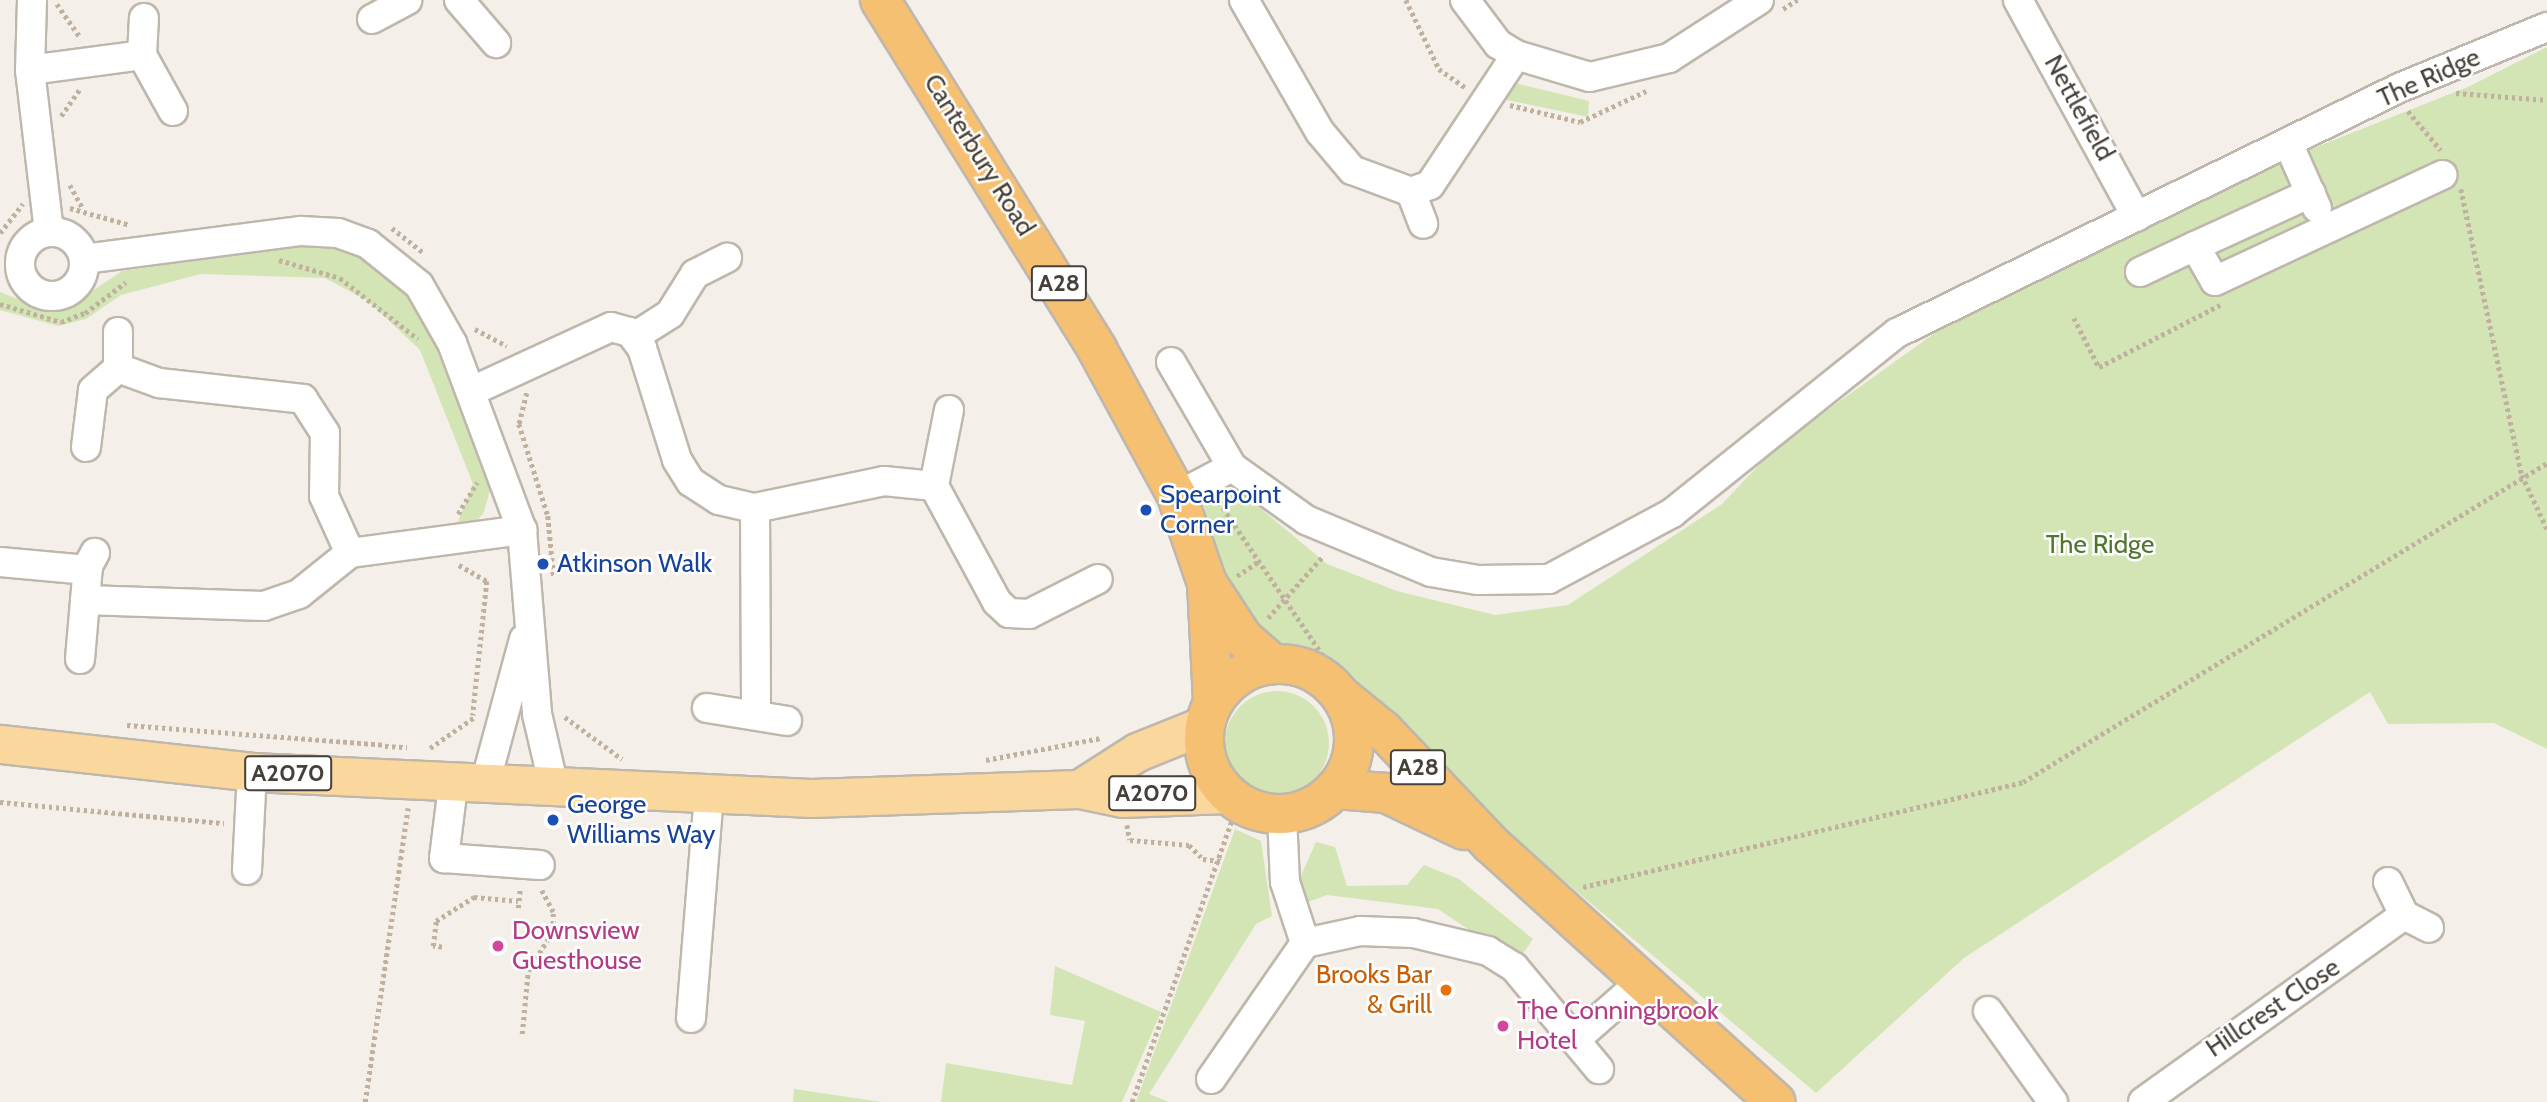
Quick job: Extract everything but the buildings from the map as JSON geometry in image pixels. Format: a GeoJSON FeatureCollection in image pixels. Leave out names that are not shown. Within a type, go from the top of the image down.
{"type":"FeatureCollection","features":[{"type":"Feature","properties":{"kind":"highway","name":"Canterbury Road"},"geometry":{"type":"LineString","coordinates":[[880,0],[1190,487],[1219,581],[1242,638],[1273,664]]}},
{"type":"Feature","properties":{"kind":"highway","name":"Canterbury Road"},"geometry":{"type":"LineString","coordinates":[[1209,713],[1219,581]]}},
{"type":"Feature","properties":{"kind":"highway"},"geometry":{"type":"LineString","coordinates":[[1273,664],[1311,672],[1341,696],[1354,743],[1335,789],[1320,803],[1282,815],[1232,798],[1208,762],[1209,713],[1249,669],[1273,664]]}},
{"type":"Feature","properties":{"kind":"highway","name":"A28"},"geometry":{"type":"LineString","coordinates":[[1341,696],[1384,731],[1491,844],[1776,1102]]}},
{"type":"Feature","properties":{"kind":"highway","name":"A28"},"geometry":{"type":"LineString","coordinates":[[1335,789],[1386,793],[1491,844]]}},
{"type":"Feature","properties":{"kind":"main road","name":"A2070"},"geometry":{"type":"LineString","coordinates":[[1079,789],[1137,752],[1209,713]]}},
{"type":"Feature","properties":{"kind":"main road","name":"A2070"},"geometry":{"type":"LineString","coordinates":[[0,744],[252,772],[381,759],[412,777],[811,798],[1079,789],[1122,798],[1232,798]]}},
{"type":"Feature","properties":{"kind":"street"},"geometry":{"type":"LineString","coordinates":[[32,0],[30,69],[47,218],[72,238],[84,259],[78,283],[56,296],[32,289],[10,271],[47,218]]}},
{"type":"Feature","properties":{"kind":"street"},"geometry":{"type":"LineString","coordinates":[[372,19],[407,0]]}},
{"type":"Feature","properties":{"kind":"street"},"geometry":{"type":"LineString","coordinates":[[459,0],[496,43]]}},
{"type":"Feature","properties":{"kind":"street"},"geometry":{"type":"LineString","coordinates":[[1244,0],[1320,132],[1352,170],[1411,192],[1430,185],[1516,55]]}},
{"type":"Feature","properties":{"kind":"street"},"geometry":{"type":"LineString","coordinates":[[1465,0],[1499,44],[1516,55],[1590,77],[1632,71],[1670,58],[1759,0]]}},
{"type":"Feature","properties":{"kind":"street","name":"Nettlefield"},"geometry":{"type":"LineString","coordinates":[[2018,0],[2137,217]]}},
{"type":"Feature","properties":{"kind":"street"},"geometry":{"type":"LineString","coordinates":[[144,18],[142,55],[173,111]]}},
{"type":"Feature","properties":{"kind":"street","name":"The Ridge"},"geometry":{"type":"LineString","coordinates":[[1337,537],[1431,572],[1511,581],[1549,579],[1586,564],[1672,513],[1897,333],[2399,88],[2547,27]]}},
{"type":"Feature","properties":{"kind":"street"},"geometry":{"type":"LineString","coordinates":[[30,69],[142,55]]}},
{"type":"Feature","properties":{"kind":"street"},"geometry":{"type":"LineString","coordinates":[[2288,143],[2326,226]]}},
{"type":"Feature","properties":{"kind":"street"},"geometry":{"type":"LineString","coordinates":[[2195,246],[2215,281],[2448,170]]}},
{"type":"Feature","properties":{"kind":"street"},"geometry":{"type":"LineString","coordinates":[[1411,192],[1423,224]]}},
{"type":"Feature","properties":{"kind":"street"},"geometry":{"type":"LineString","coordinates":[[2140,272],[2311,193]]}},
{"type":"Feature","properties":{"kind":"street"},"geometry":{"type":"LineString","coordinates":[[84,259],[301,231],[338,233],[368,244],[419,285],[472,391],[522,530],[527,629],[537,714],[553,783]]}},
{"type":"Feature","properties":{"kind":"street"},"geometry":{"type":"LineString","coordinates":[[634,337],[670,314],[695,274],[727,258]]}},
{"type":"Feature","properties":{"kind":"street"},"geometry":{"type":"LineString","coordinates":[[472,391],[611,327],[634,337],[677,460],[691,482],[719,500],[755,508],[884,481],[934,486]]}},
{"type":"Feature","properties":{"kind":"street"},"geometry":{"type":"LineString","coordinates":[[86,447],[93,390],[118,368],[118,332]]}},
{"type":"Feature","properties":{"kind":"street"},"geometry":{"type":"LineString","coordinates":[[1171,362],[1232,467],[1337,537]]}},
{"type":"Feature","properties":{"kind":"street"},"geometry":{"type":"LineString","coordinates":[[118,368],[159,383],[303,399],[325,433],[324,496],[350,553]]}},
{"type":"Feature","properties":{"kind":"street"},"geometry":{"type":"LineString","coordinates":[[948,410],[934,486],[978,572],[1009,612],[1029,614],[1098,579]]}},
{"type":"Feature","properties":{"kind":"street"},"geometry":{"type":"LineString","coordinates":[[1190,487],[1232,467]]}},
{"type":"Feature","properties":{"kind":"street"},"geometry":{"type":"LineString","coordinates":[[755,508],[756,712]]}},
{"type":"Feature","properties":{"kind":"street"},"geometry":{"type":"LineString","coordinates":[[85,600],[264,606],[299,594],[350,553],[450,542],[522,530]]}},
{"type":"Feature","properties":{"kind":"street"},"geometry":{"type":"LineString","coordinates":[[0,562],[91,561],[80,659]]}},
{"type":"Feature","properties":{"kind":"street"},"geometry":{"type":"LineString","coordinates":[[527,629],[504,719],[470,779],[444,858],[535,865]]}},
{"type":"Feature","properties":{"kind":"street"},"geometry":{"type":"LineString","coordinates":[[707,708],[756,712],[787,721]]}},
{"type":"Feature","properties":{"kind":"street"},"geometry":{"type":"LineString","coordinates":[[247,870],[252,772]]}},
{"type":"Feature","properties":{"kind":"street"},"geometry":{"type":"LineString","coordinates":[[691,1018],[709,793]]}},
{"type":"Feature","properties":{"kind":"street"},"geometry":{"type":"LineString","coordinates":[[1282,815],[1285,882],[1305,943]]}},
{"type":"Feature","properties":{"kind":"street"},"geometry":{"type":"LineString","coordinates":[[2388,882],[2404,915],[2429,928]]}},
{"type":"Feature","properties":{"kind":"street","name":"Hillcrest Close"},"geometry":{"type":"LineString","coordinates":[[2143,1102],[2404,915]]}},
{"type":"Feature","properties":{"kind":"street"},"geometry":{"type":"LineString","coordinates":[[1211,1079],[1305,943],[1360,931],[1413,933],[1488,951],[1514,967],[1599,1069]]}},
{"type":"Feature","properties":{"kind":"street"},"geometry":{"type":"LineString","coordinates":[[1576,1039],[1642,981]]}},
{"type":"Feature","properties":{"kind":"street"},"geometry":{"type":"LineString","coordinates":[[1988,1011],[2053,1102]]}},
{"type":"Feature","properties":{"kind":"path"},"geometry":{"type":"LineString","coordinates":[[58,0],[93,62],[58,120]]}},
{"type":"Feature","properties":{"kind":"path"},"geometry":{"type":"LineString","coordinates":[[2547,100],[2399,88],[2406,108],[2466,200],[2522,475],[2547,529]]}},
{"type":"Feature","properties":{"kind":"path"},"geometry":{"type":"LineString","coordinates":[[68,181],[83,209],[97,220],[144,225]]}},
{"type":"Feature","properties":{"kind":"path"},"geometry":{"type":"LineString","coordinates":[[47,218],[83,209]]}},
{"type":"Feature","properties":{"kind":"path"},"geometry":{"type":"LineString","coordinates":[[387,226],[433,262]]}},
{"type":"Feature","properties":{"kind":"path"},"geometry":{"type":"LineString","coordinates":[[266,260],[340,278],[392,314],[424,348]]}},
{"type":"Feature","properties":{"kind":"path"},"geometry":{"type":"LineString","coordinates":[[0,304],[61,322],[131,280]]}},
{"type":"Feature","properties":{"kind":"path"},"geometry":{"type":"LineString","coordinates":[[2074,318],[2099,367],[2222,308],[2208,284],[2215,281]]}},
{"type":"Feature","properties":{"kind":"path"},"geometry":{"type":"LineString","coordinates":[[472,323],[477,333],[517,351],[529,366],[519,424],[548,516],[554,584]]}},
{"type":"Feature","properties":{"kind":"path"},"geometry":{"type":"LineString","coordinates":[[1569,889],[2023,782],[2522,475],[2547,463]]}},
{"type":"Feature","properties":{"kind":"path"},"geometry":{"type":"LineString","coordinates":[[120,725],[381,759],[433,748],[474,715],[487,581],[453,562],[449,530],[477,482],[473,470]]}},
{"type":"Feature","properties":{"kind":"path"},"geometry":{"type":"LineString","coordinates":[[1190,487],[1259,561],[1287,603],[1337,537]]}},
{"type":"Feature","properties":{"kind":"path"},"geometry":{"type":"LineString","coordinates":[[1219,581],[1259,561]]}},
{"type":"Feature","properties":{"kind":"path"},"geometry":{"type":"LineString","coordinates":[[537,714],[559,708],[567,720],[630,764]]}},
{"type":"Feature","properties":{"kind":"path"},"geometry":{"type":"LineString","coordinates":[[474,715],[504,719]]}},
{"type":"Feature","properties":{"kind":"path"},"geometry":{"type":"LineString","coordinates":[[982,760],[1108,737]]}},
{"type":"Feature","properties":{"kind":"path"},"geometry":{"type":"LineString","coordinates":[[365,1102],[412,777]]}},
{"type":"Feature","properties":{"kind":"path"},"geometry":{"type":"LineString","coordinates":[[1122,798],[1130,840],[1189,845],[1203,859],[1220,861]]}},
{"type":"Feature","properties":{"kind":"path"},"geometry":{"type":"LineString","coordinates":[[1132,1102],[1220,861],[1232,798]]}},
{"type":"Feature","properties":{"kind":"path"},"geometry":{"type":"LineString","coordinates":[[0,802],[250,825]]}},
{"type":"Feature","properties":{"kind":"path"},"geometry":{"type":"LineString","coordinates":[[522,1034],[528,971],[553,931],[553,912],[535,865]]}},
{"type":"Feature","properties":{"kind":"path"},"geometry":{"type":"LineString","coordinates":[[442,947],[433,946],[436,921],[474,897],[518,901]]}},
{"type":"Feature","properties":{"kind":"green space","name":"The Ridge"},"geometry":{"type":"Polygon","coordinates":[[[2547,47],[2547,749],[2494,723],[2388,724],[2370,692],[1964,958],[1816,1093],[1498,825],[1407,730],[1316,661],[1260,643],[1218,573],[1203,502],[1235,487],[1327,564],[1397,591],[1495,615],[1568,605],[1722,504],[1776,447],[1960,315],[2162,208],[2470,86],[2547,47]]]}},
{"type":"Feature","properties":{"kind":"green space"},"geometry":{"type":"Polygon","coordinates":[[[1511,82],[1589,101],[1588,117],[1502,99],[1511,82]]]}},
{"type":"Feature","properties":{"kind":"green space"},"geometry":{"type":"Polygon","coordinates":[[[297,246],[336,247],[359,256],[403,286],[423,314],[490,490],[484,512],[471,528],[454,532],[473,484],[420,350],[368,301],[325,278],[201,274],[121,295],[86,319],[58,326],[0,310],[0,292],[38,307],[65,309],[122,271],[297,246]]]}},
{"type":"Feature","properties":{"kind":"green space"},"geometry":{"type":"Polygon","coordinates":[[[1277,691],[1297,695],[1314,706],[1325,723],[1329,743],[1325,763],[1314,780],[1297,791],[1277,795],[1257,791],[1240,780],[1229,763],[1225,743],[1229,723],[1240,706],[1257,695],[1277,691]]]}},
{"type":"Feature","properties":{"kind":"green space"},"geometry":{"type":"Polygon","coordinates":[[[1235,829],[1261,841],[1272,916],[1256,924],[1149,1094],[1169,1102],[1136,1102],[1235,829]]]}},
{"type":"Feature","properties":{"kind":"green space"},"geometry":{"type":"Polygon","coordinates":[[[1316,842],[1335,847],[1347,886],[1407,885],[1424,865],[1459,879],[1533,939],[1517,962],[1438,909],[1327,895],[1305,903],[1299,880],[1316,842]]]}},
{"type":"Feature","properties":{"kind":"green space"},"geometry":{"type":"Polygon","coordinates":[[[1055,966],[1161,1012],[1122,1102],[941,1102],[946,1063],[1072,1085],[1085,1021],[1050,1015],[1055,966]]]}},
{"type":"Feature","properties":{"kind":"green space"},"geometry":{"type":"Polygon","coordinates":[[[794,1089],[882,1102],[793,1102],[794,1089]]]}},
{"type":"Feature","properties":{"kind":"place","name":"Spearpoint Corner"},"geometry":{"type":"Point","coordinates":[1146,510]}},
{"type":"Feature","properties":{"kind":"place","name":"Atkinson Walk"},"geometry":{"type":"Point","coordinates":[543,564]}},
{"type":"Feature","properties":{"kind":"place","name":"George Williams Way"},"geometry":{"type":"Point","coordinates":[553,820]}},
{"type":"Feature","properties":{"kind":"place","name":"Downsview Guesthouse"},"geometry":{"type":"Point","coordinates":[498,946]}},
{"type":"Feature","properties":{"kind":"place","name":"Brooks Bar & Grill"},"geometry":{"type":"Point","coordinates":[1446,990]}},
{"type":"Feature","properties":{"kind":"place","name":"The Conningbrook Hotel"},"geometry":{"type":"Point","coordinates":[1503,1026]}}]}
